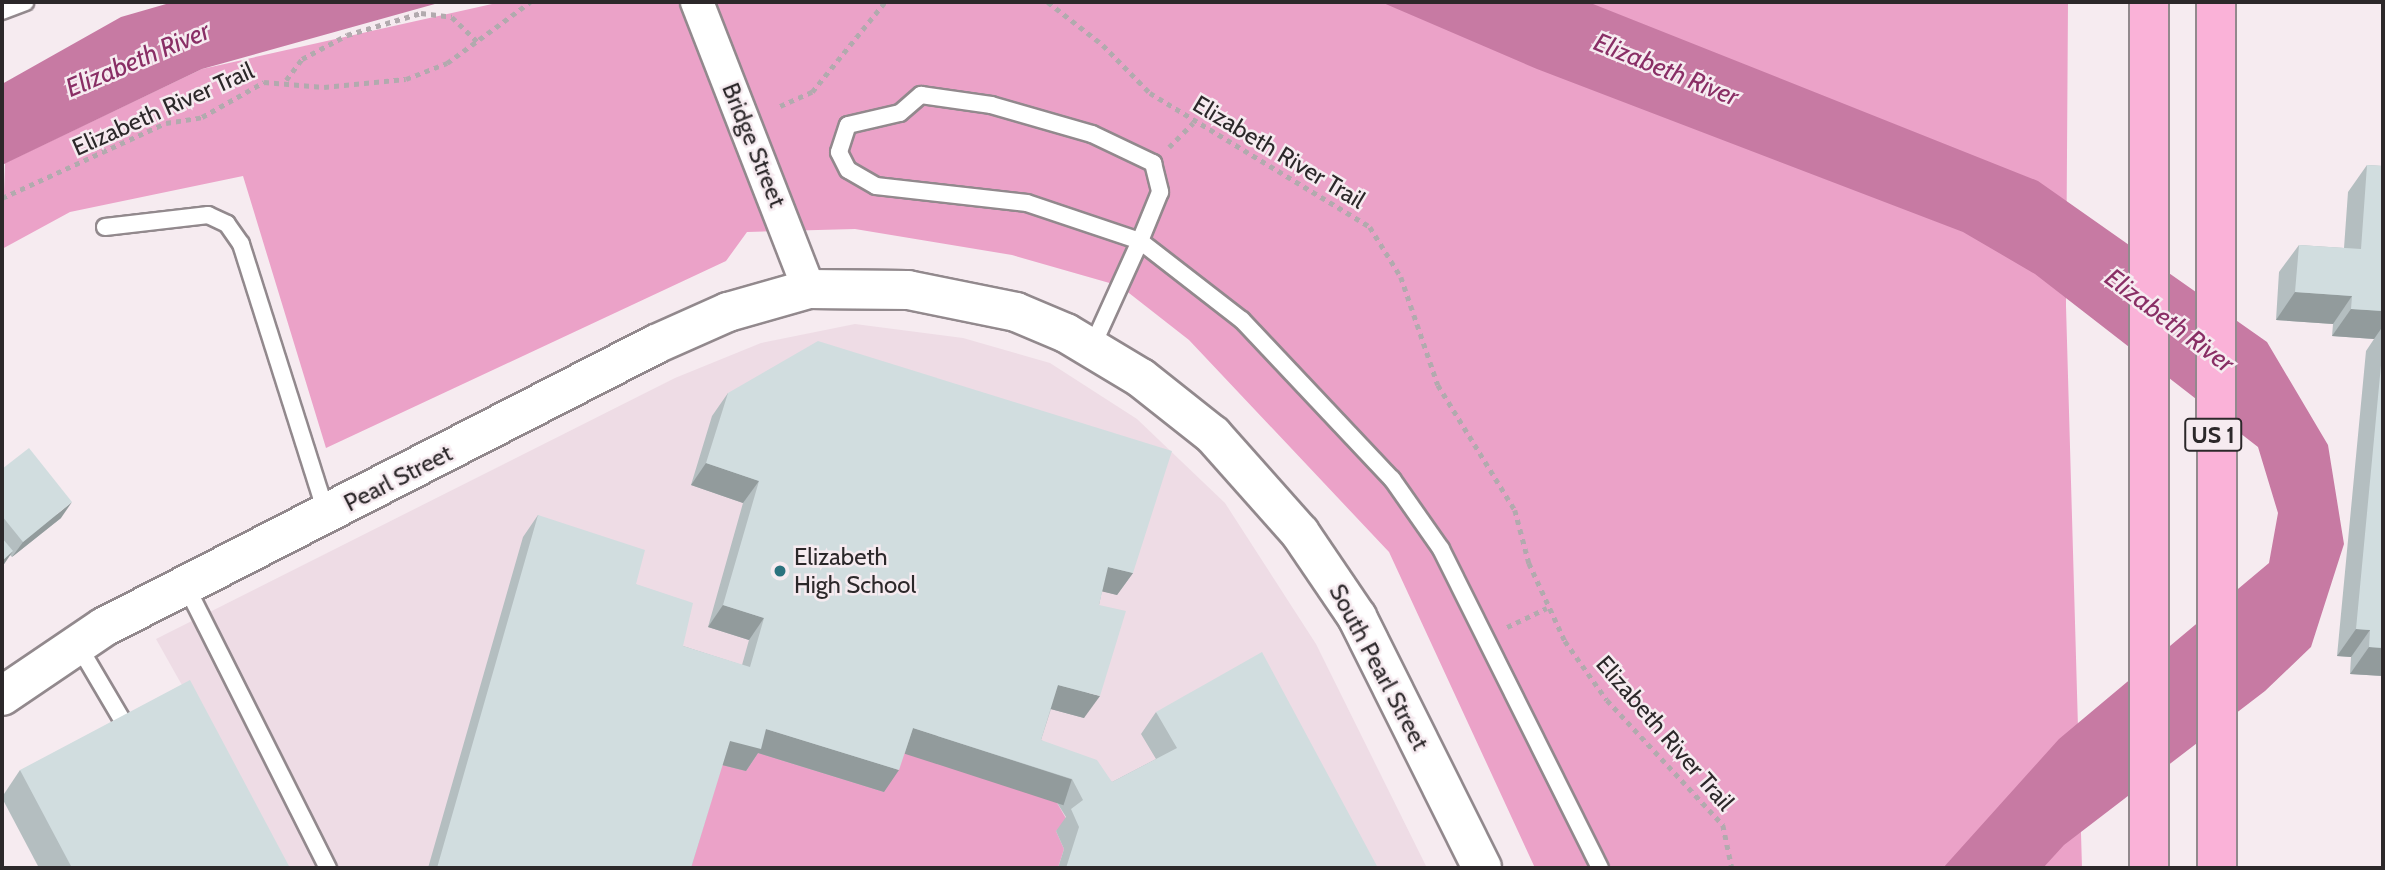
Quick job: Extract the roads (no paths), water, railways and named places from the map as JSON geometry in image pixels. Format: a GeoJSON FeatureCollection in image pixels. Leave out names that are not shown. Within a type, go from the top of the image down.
{"type":"FeatureCollection","features":[{"type":"Feature","properties":{"kind":"highway","name":"US 1"},"geometry":{"type":"LineString","coordinates":[[2149,2],[2149,868]]}},
{"type":"Feature","properties":{"kind":"highway","name":"US 1"},"geometry":{"type":"LineString","coordinates":[[2216,2],[2217,868]]}},
{"type":"Feature","properties":{"kind":"street","name":"Bridge Street"},"geometry":{"type":"LineString","coordinates":[[697,2],[809,289]]}},
{"type":"Feature","properties":{"kind":"street","name":"South Pearl Street"},"geometry":{"type":"LineString","coordinates":[[809,289],[965,299],[1016,312],[1093,347],[1213,435],[1300,533],[1363,628],[1482,868]]}},
{"type":"Feature","properties":{"kind":"street","name":"Pearl Street"},"geometry":{"type":"LineString","coordinates":[[2,696],[77,644],[656,344],[728,312],[809,289]]}},
{"type":"Feature","properties":{"kind":"lane"},"geometry":{"type":"LineString","coordinates":[[2,11],[24,2]]}},
{"type":"Feature","properties":{"kind":"lane"},"geometry":{"type":"LineString","coordinates":[[1093,347],[1140,241],[1160,192],[1153,163],[1092,134],[991,105],[920,95],[900,113],[861,120],[838,138],[848,170],[876,186],[1027,203],[1140,241],[1242,320],[1392,479],[1441,549],[1600,868]]}},
{"type":"Feature","properties":{"kind":"lane"},"geometry":{"type":"LineString","coordinates":[[105,227],[208,215],[227,223],[241,244],[326,515]]}},
{"type":"Feature","properties":{"kind":"lane"},"geometry":{"type":"LineString","coordinates":[[186,586],[328,868]]}},
{"type":"Feature","properties":{"kind":"lane"},"geometry":{"type":"LineString","coordinates":[[77,644],[128,730]]}},
{"type":"Feature","properties":{"kind":"water","name":"Elizabeth River"},"geometry":{"type":"Polygon","coordinates":[[[173,2],[442,2],[202,69],[2,165],[2,84],[121,17],[173,2]]]}},
{"type":"Feature","properties":{"kind":"water","name":"Elizabeth River"},"geometry":{"type":"Polygon","coordinates":[[[1381,2],[1588,2],[2038,181],[2267,342],[2328,445],[2344,544],[2311,647],[2265,691],[2064,845],[2043,868],[1943,868],[2059,739],[2269,563],[2278,513],[2258,447],[2035,274],[1963,232],[1537,69],[1381,2]]]}},
{"type":"Feature","properties":{"kind":"place","name":"Elizabeth High School"},"geometry":{"type":"Point","coordinates":[780,571]}}]}
